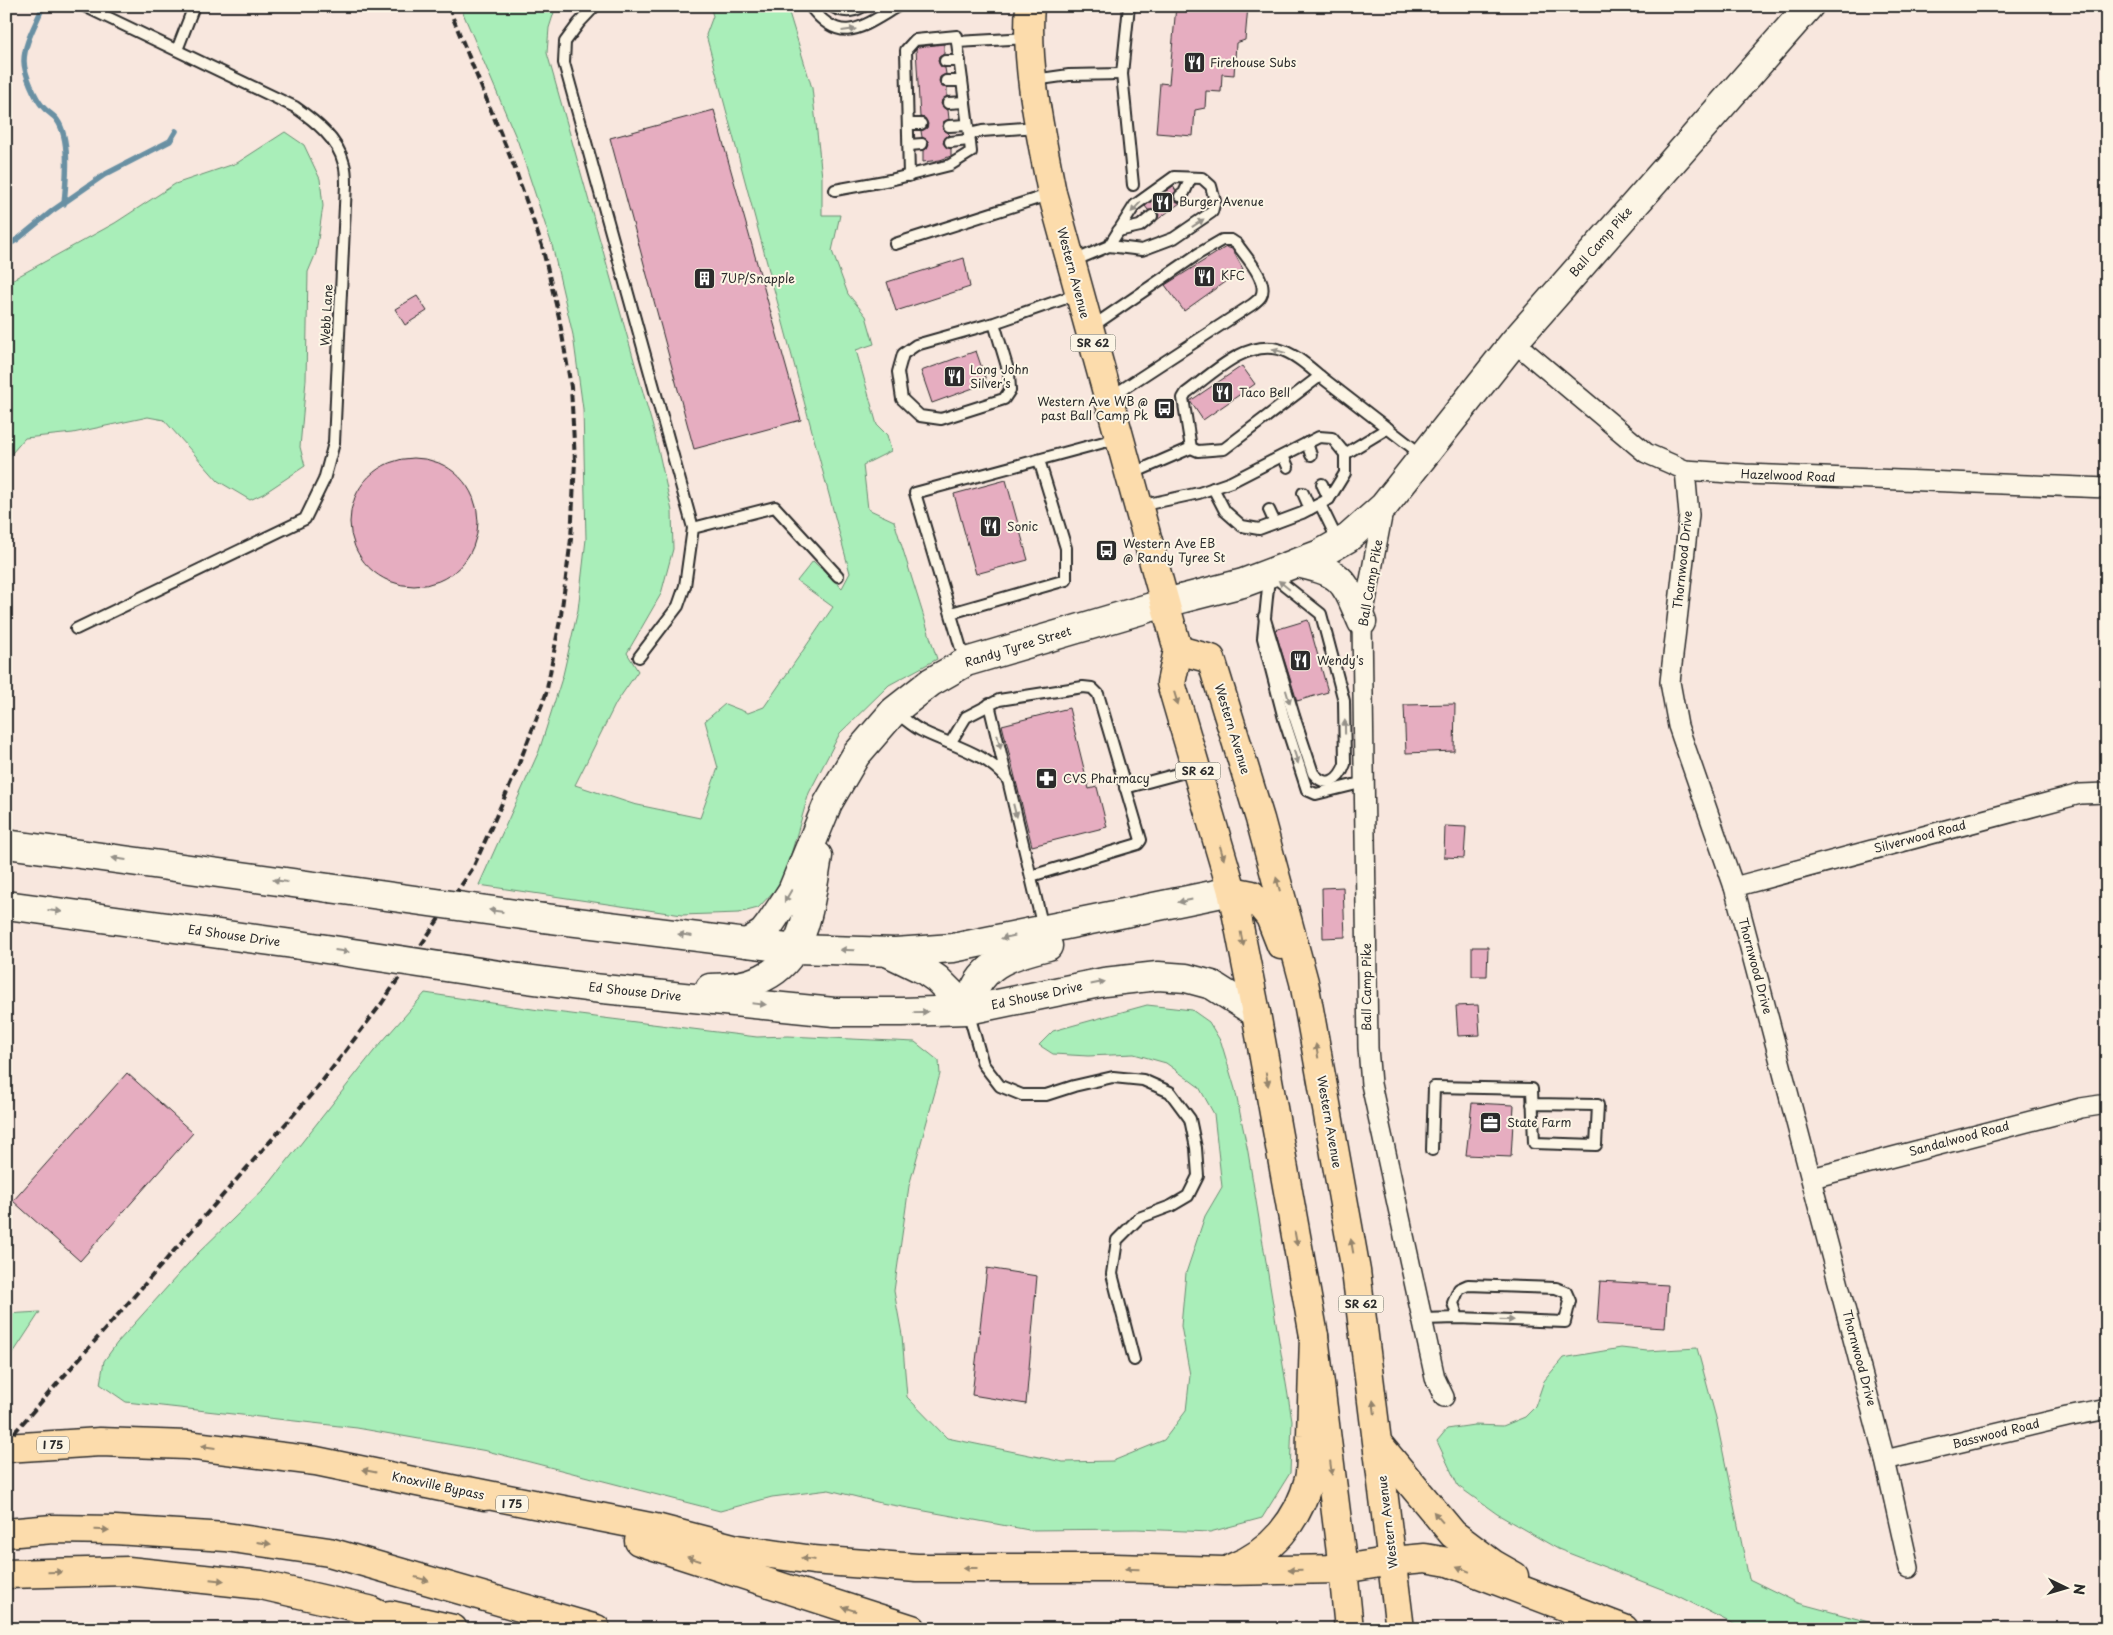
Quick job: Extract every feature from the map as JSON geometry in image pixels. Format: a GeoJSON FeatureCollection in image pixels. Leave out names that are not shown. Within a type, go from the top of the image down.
{"type":"FeatureCollection","features":[{"type":"Feature","properties":{"kind":"main road","name":"Western Avenue"},"geometry":{"type":"LineString","coordinates":[[1030,6],[1029,38],[1039,126],[1052,194],[1078,294],[1120,437],[1178,650],[1172,683],[1232,891],[1256,1013],[1314,1336],[1349,1629]]}},
{"type":"Feature","properties":{"kind":"main road","name":"Western Avenue"},"geometry":{"type":"LineString","coordinates":[[1178,650],[1211,659],[1260,819],[1304,982],[1356,1271],[1379,1445],[1400,1629]]}},
{"type":"Feature","properties":{"kind":"main road"},"geometry":{"type":"LineString","coordinates":[[1232,891],[1252,895],[1270,917],[1284,950],[1304,982]]}},
{"type":"Feature","properties":{"kind":"main road"},"geometry":{"type":"LineString","coordinates":[[1224,1571],[1248,1562],[1265,1551],[1297,1512],[1309,1478],[1314,1336]]}},
{"type":"Feature","properties":{"kind":"main road","name":"Knoxville Bypass"},"geometry":{"type":"LineString","coordinates":[[6,1448],[100,1442],[187,1445],[316,1461],[468,1491],[622,1536],[912,1629]]}},
{"type":"Feature","properties":{"kind":"main road"},"geometry":{"type":"LineString","coordinates":[[1379,1445],[1453,1534],[1493,1564],[1563,1605]]}},
{"type":"Feature","properties":{"kind":"main road"},"geometry":{"type":"LineString","coordinates":[[468,1491],[660,1529],[738,1549],[813,1560],[917,1568],[1114,1568],[1224,1571],[1343,1569],[1425,1558],[1448,1562],[1624,1629]]}},
{"type":"Feature","properties":{"kind":"main road"},"geometry":{"type":"LineString","coordinates":[[6,1533],[53,1529],[115,1530],[226,1538],[329,1552],[596,1629]]}},
{"type":"Feature","properties":{"kind":"main road"},"geometry":{"type":"LineString","coordinates":[[6,1574],[128,1571],[261,1585],[453,1629]]}},
{"type":"Feature","properties":{"kind":"main road"},"geometry":{"type":"LineString","coordinates":[[369,1610],[408,1629]]}},
{"type":"Feature","properties":{"kind":"street","name":"Ball Camp Pike"},"geometry":{"type":"LineString","coordinates":[[1444,1397],[1436,1378],[1422,1319],[1371,1084],[1368,1048],[1362,622],[1384,506],[1514,342],[1809,6]]}},
{"type":"Feature","properties":{"kind":"street","name":"Hazelwood Road"},"geometry":{"type":"LineString","coordinates":[[1514,342],[1646,453],[1684,470],[2107,488]]}},
{"type":"Feature","properties":{"kind":"street","name":"Thornwood Drive"},"geometry":{"type":"LineString","coordinates":[[1684,470],[1689,515],[1670,682],[1678,726],[1734,887],[1886,1460],[1909,1568]]}},
{"type":"Feature","properties":{"kind":"street","name":"Randy Tyree Street"},"geometry":{"type":"LineString","coordinates":[[747,943],[763,933],[792,891],[828,803],[856,755],[894,711],[931,682],[966,662],[1165,603],[1243,583],[1320,554],[1348,538],[1384,506]]}},
{"type":"Feature","properties":{"kind":"street"},"geometry":{"type":"LineString","coordinates":[[1296,563],[1320,568],[1336,575],[1347,587],[1362,622]]}},
{"type":"Feature","properties":{"kind":"street","name":"Silverwood Road"},"geometry":{"type":"LineString","coordinates":[[1734,887],[2080,794],[2107,793]]}},
{"type":"Feature","properties":{"kind":"street","name":"Randy Tyree Street"},"geometry":{"type":"LineString","coordinates":[[795,949],[803,931],[812,894],[822,820]]}},
{"type":"Feature","properties":{"kind":"street"},"geometry":{"type":"LineString","coordinates":[[6,844],[544,918],[795,949],[884,951],[953,948],[1232,891]]}},
{"type":"Feature","properties":{"kind":"street","name":"Ed Shouse Drive"},"geometry":{"type":"LineString","coordinates":[[6,905],[293,944],[593,988],[834,1012],[968,1010],[1104,982],[1158,976],[1186,978],[1212,985],[1256,1013]]}},
{"type":"Feature","properties":{"kind":"street"},"geometry":{"type":"LineString","coordinates":[[968,1010],[970,996],[978,983],[992,967],[1002,960],[1020,952],[1085,937],[1110,929],[1152,907]]}},
{"type":"Feature","properties":{"kind":"street"},"geometry":{"type":"LineString","coordinates":[[593,988],[636,980],[711,988],[757,982],[776,969],[795,949]]}},
{"type":"Feature","properties":{"kind":"street"},"geometry":{"type":"LineString","coordinates":[[884,951],[924,970],[937,979],[968,1010]]}},
{"type":"Feature","properties":{"kind":"street","name":"Sandalwood Road"},"geometry":{"type":"LineString","coordinates":[[1812,1178],[2080,1108],[2107,1104]]}},
{"type":"Feature","properties":{"kind":"street","name":"Basswood Road"},"geometry":{"type":"LineString","coordinates":[[1886,1460],[2107,1409]]}},
{"type":"Feature","properties":{"kind":"lane","name":"Webb Lane"},"geometry":{"type":"LineString","coordinates":[[76,630],[304,519],[324,480],[334,443],[346,184],[344,164],[330,138],[314,120],[295,107],[84,6]]}},
{"type":"Feature","properties":{"kind":"lane"},"geometry":{"type":"LineString","coordinates":[[178,50],[194,6]]}},
{"type":"Feature","properties":{"kind":"lane"},"geometry":{"type":"LineString","coordinates":[[595,6],[579,23],[566,42],[564,63],[693,528],[686,586],[678,606],[639,657]]}},
{"type":"Feature","properties":{"kind":"lane"},"geometry":{"type":"LineString","coordinates":[[810,6],[821,21],[842,31],[861,28],[898,6]]}},
{"type":"Feature","properties":{"kind":"lane"},"geometry":{"type":"LineString","coordinates":[[831,6],[842,11],[852,12],[864,6]]}},
{"type":"Feature","properties":{"kind":"lane"},"geometry":{"type":"LineString","coordinates":[[1129,6],[1122,74],[1133,185]]}},
{"type":"Feature","properties":{"kind":"lane"},"geometry":{"type":"LineString","coordinates":[[835,190],[910,176],[950,166],[971,152],[957,36],[915,40],[906,50],[912,63],[907,82],[910,176]]}},
{"type":"Feature","properties":{"kind":"lane"},"geometry":{"type":"LineString","coordinates":[[957,42],[1029,38]]}},
{"type":"Feature","properties":{"kind":"lane"},"geometry":{"type":"LineString","coordinates":[[945,61],[960,61]]}},
{"type":"Feature","properties":{"kind":"lane"},"geometry":{"type":"LineString","coordinates":[[1034,80],[1069,75],[1122,74]]}},
{"type":"Feature","properties":{"kind":"lane"},"geometry":{"type":"LineString","coordinates":[[946,81],[962,81]]}},
{"type":"Feature","properties":{"kind":"lane"},"geometry":{"type":"LineString","coordinates":[[907,82],[918,82]]}},
{"type":"Feature","properties":{"kind":"lane"},"geometry":{"type":"LineString","coordinates":[[948,103],[964,102]]}},
{"type":"Feature","properties":{"kind":"lane"},"geometry":{"type":"LineString","coordinates":[[908,104],[920,104]]}},
{"type":"Feature","properties":{"kind":"lane"},"geometry":{"type":"LineString","coordinates":[[908,124],[921,124]]}},
{"type":"Feature","properties":{"kind":"lane"},"geometry":{"type":"LineString","coordinates":[[949,126],[968,133]]}},
{"type":"Feature","properties":{"kind":"lane"},"geometry":{"type":"LineString","coordinates":[[950,142],[968,133],[1039,126]]}},
{"type":"Feature","properties":{"kind":"lane"},"geometry":{"type":"LineString","coordinates":[[909,145],[922,144]]}},
{"type":"Feature","properties":{"kind":"lane"},"geometry":{"type":"LineString","coordinates":[[1070,263],[1109,246],[1142,250],[1174,238],[1203,220],[1212,212],[1215,201],[1211,186],[1202,178],[1174,176],[1135,205],[1109,246]]}},
{"type":"Feature","properties":{"kind":"lane"},"geometry":{"type":"LineString","coordinates":[[1180,196],[1184,193],[1191,178]]}},
{"type":"Feature","properties":{"kind":"lane"},"geometry":{"type":"LineString","coordinates":[[895,244],[1052,194]]}},
{"type":"Feature","properties":{"kind":"lane"},"geometry":{"type":"LineString","coordinates":[[1118,231],[1140,226],[1152,216]]}},
{"type":"Feature","properties":{"kind":"lane"},"geometry":{"type":"LineString","coordinates":[[1089,330],[1198,254],[1222,240],[1231,240],[1237,244],[1262,280],[1263,290],[1261,297],[1253,304],[1108,398]]}},
{"type":"Feature","properties":{"kind":"lane"},"geometry":{"type":"LineString","coordinates":[[994,323],[1009,373],[1010,390],[1004,399],[941,419],[920,416],[902,399],[898,372],[903,354],[916,345],[994,323],[1078,294]]}},
{"type":"Feature","properties":{"kind":"lane"},"geometry":{"type":"LineString","coordinates":[[1191,448],[1183,398],[1186,393],[1237,356],[1260,347],[1279,349],[1299,359],[1424,456]]}},
{"type":"Feature","properties":{"kind":"lane"},"geometry":{"type":"LineString","coordinates":[[1130,475],[1191,448],[1198,451],[1224,448],[1320,376]]}},
{"type":"Feature","properties":{"kind":"lane"},"geometry":{"type":"LineString","coordinates":[[1345,454],[1388,428]]}},
{"type":"Feature","properties":{"kind":"lane"},"geometry":{"type":"LineString","coordinates":[[966,662],[915,493],[1120,437]]}},
{"type":"Feature","properties":{"kind":"lane"},"geometry":{"type":"LineString","coordinates":[[1139,506],[1231,482],[1319,437],[1332,438],[1345,454],[1345,473],[1325,501],[1310,509],[1259,529],[1242,526],[1225,511],[1213,488]]}},
{"type":"Feature","properties":{"kind":"lane"},"geometry":{"type":"LineString","coordinates":[[1307,443],[1311,455]]}},
{"type":"Feature","properties":{"kind":"lane"},"geometry":{"type":"LineString","coordinates":[[1283,456],[1288,467]]}},
{"type":"Feature","properties":{"kind":"lane"},"geometry":{"type":"LineString","coordinates":[[951,613],[1066,580],[1066,548],[1038,460]]}},
{"type":"Feature","properties":{"kind":"lane"},"geometry":{"type":"LineString","coordinates":[[1250,473],[1254,483]]}},
{"type":"Feature","properties":{"kind":"lane"},"geometry":{"type":"LineString","coordinates":[[1322,484],[1325,501],[1339,543]]}},
{"type":"Feature","properties":{"kind":"lane"},"geometry":{"type":"LineString","coordinates":[[1303,493],[1310,509]]}},
{"type":"Feature","properties":{"kind":"lane"},"geometry":{"type":"LineString","coordinates":[[693,528],[775,507],[838,576]]}},
{"type":"Feature","properties":{"kind":"lane"},"geometry":{"type":"LineString","coordinates":[[1269,510],[1276,523]]}},
{"type":"Feature","properties":{"kind":"lane"},"geometry":{"type":"LineString","coordinates":[[1270,573],[1263,638],[1284,719],[1307,790],[1316,794],[1365,782]]}},
{"type":"Feature","properties":{"kind":"lane"},"geometry":{"type":"LineString","coordinates":[[1264,616],[1313,773],[1319,780],[1326,782],[1334,780],[1342,774],[1345,764],[1344,701],[1321,614],[1270,573]]}},
{"type":"Feature","properties":{"kind":"lane"},"geometry":{"type":"LineString","coordinates":[[951,742],[966,717],[999,700],[1083,687],[1092,688],[1098,694],[1142,840],[1138,844],[1031,876]]}},
{"type":"Feature","properties":{"kind":"lane"},"geometry":{"type":"LineString","coordinates":[[990,704],[1044,929]]}},
{"type":"Feature","properties":{"kind":"lane"},"geometry":{"type":"LineString","coordinates":[[894,711],[922,732],[951,742],[982,758],[1001,772],[1008,780]]}},
{"type":"Feature","properties":{"kind":"lane"},"geometry":{"type":"LineString","coordinates":[[1125,788],[1197,768]]}},
{"type":"Feature","properties":{"kind":"lane"},"geometry":{"type":"LineString","coordinates":[[968,1010],[984,1064],[1000,1086],[1022,1095],[1046,1095],[1113,1077],[1143,1080],[1170,1092],[1190,1119],[1196,1148],[1198,1176],[1188,1196],[1170,1206],[1139,1218],[1117,1240],[1112,1274],[1134,1360]]}},
{"type":"Feature","properties":{"kind":"lane"},"geometry":{"type":"LineString","coordinates":[[1432,1150],[1434,1087],[1532,1089],[1532,1104],[1534,1143],[1596,1145],[1598,1105],[1532,1104]]}},
{"type":"Feature","properties":{"kind":"lane"},"geometry":{"type":"LineString","coordinates":[[1422,1319],[1458,1318],[1565,1322],[1570,1301],[1566,1292],[1556,1288],[1468,1285],[1460,1290],[1453,1303],[1458,1318]]}},
{"type":"Feature","properties":{"kind":"green space"},"geometry":{"type":"Polygon","coordinates":[[[460,6],[556,6],[549,28],[547,53],[654,431],[672,511],[673,549],[661,594],[627,653],[638,671],[616,703],[575,785],[633,804],[700,818],[718,768],[705,721],[725,704],[748,713],[764,707],[833,607],[797,581],[813,561],[842,588],[850,573],[706,35],[713,16],[710,6],[787,6],[812,88],[822,177],[822,215],[840,215],[832,251],[848,294],[866,316],[874,344],[856,350],[877,425],[887,435],[891,451],[863,465],[868,509],[894,521],[937,659],[889,685],[840,733],[809,793],[786,871],[775,890],[758,908],[739,913],[682,915],[479,885],[539,751],[563,675],[578,610],[586,539],[583,409],[573,335],[552,245],[518,142],[460,6]]]}},
{"type":"Feature","properties":{"kind":"green space"},"geometry":{"type":"Polygon","coordinates":[[[285,132],[304,145],[320,179],[323,206],[316,253],[308,272],[306,380],[300,447],[305,466],[263,494],[250,500],[218,481],[164,420],[148,417],[73,433],[25,438],[6,460],[6,283],[115,223],[175,184],[237,163],[285,132]]]}},
{"type":"Feature","properties":{"kind":"green space"},"geometry":{"type":"Polygon","coordinates":[[[425,993],[539,1010],[757,1037],[788,1036],[915,1042],[939,1061],[940,1074],[909,1186],[894,1291],[902,1335],[907,1397],[947,1438],[1063,1462],[1113,1461],[1164,1440],[1186,1411],[1190,1375],[1181,1326],[1186,1273],[1205,1216],[1222,1187],[1214,1114],[1199,1087],[1166,1063],[1134,1054],[1088,1056],[1053,1054],[1039,1045],[1053,1031],[1147,1005],[1192,1010],[1209,1022],[1221,1042],[1235,1089],[1248,1152],[1292,1420],[1290,1473],[1262,1518],[1210,1532],[1137,1529],[1029,1530],[881,1503],[829,1490],[772,1497],[720,1511],[487,1451],[357,1428],[126,1402],[100,1384],[104,1361],[117,1343],[196,1255],[269,1184],[374,1051],[425,993]]]}},
{"type":"Feature","properties":{"kind":"green space"},"geometry":{"type":"Polygon","coordinates":[[[40,1312],[6,1364],[6,1314],[40,1312]]]}},
{"type":"Feature","properties":{"kind":"green space"},"geometry":{"type":"Polygon","coordinates":[[[1621,1348],[1647,1351],[1697,1348],[1716,1418],[1749,1579],[1798,1603],[1895,1629],[1743,1629],[1672,1593],[1558,1549],[1497,1514],[1458,1486],[1437,1441],[1447,1429],[1474,1425],[1503,1426],[1525,1417],[1535,1407],[1544,1381],[1563,1358],[1621,1348]]]}},
{"type":"Feature","properties":{"kind":"building"},"geometry":{"type":"Polygon","coordinates":[[[1176,6],[1248,6],[1245,40],[1236,43],[1234,75],[1222,74],[1221,92],[1206,91],[1205,108],[1195,110],[1193,136],[1156,133],[1160,83],[1169,84],[1176,6]]]}},
{"type":"Feature","properties":{"kind":"building"},"geometry":{"type":"Polygon","coordinates":[[[944,44],[944,54],[939,57],[938,61],[941,67],[945,68],[946,74],[940,77],[939,81],[942,87],[947,88],[947,96],[942,100],[941,104],[948,110],[949,119],[943,122],[942,127],[950,135],[943,142],[945,146],[951,149],[951,156],[940,160],[923,162],[923,151],[929,144],[922,137],[921,131],[927,128],[928,124],[925,118],[920,117],[916,49],[918,47],[944,44]]]}},
{"type":"Feature","properties":{"kind":"building","name":"7UP/Snapple"},"geometry":{"type":"Polygon","coordinates":[[[714,110],[801,420],[694,449],[610,138],[714,110]]]}},
{"type":"Feature","properties":{"kind":"building","name":"Burger Avenue"},"geometry":{"type":"Polygon","coordinates":[[[1173,186],[1176,191],[1174,200],[1180,203],[1157,220],[1159,215],[1157,211],[1148,210],[1145,206],[1173,186]]]}},
{"type":"Feature","properties":{"kind":"building","name":"KFC"},"geometry":{"type":"Polygon","coordinates":[[[1226,247],[1232,249],[1243,269],[1184,311],[1165,285],[1226,247]]]}},
{"type":"Feature","properties":{"kind":"building"},"geometry":{"type":"Polygon","coordinates":[[[964,258],[970,287],[896,311],[887,282],[964,258]]]}},
{"type":"Feature","properties":{"kind":"building"},"geometry":{"type":"Polygon","coordinates":[[[417,296],[427,311],[405,325],[395,309],[417,296]]]}},
{"type":"Feature","properties":{"kind":"building","name":"Long John Silver's"},"geometry":{"type":"Polygon","coordinates":[[[976,351],[987,383],[932,403],[921,371],[976,351]]]}},
{"type":"Feature","properties":{"kind":"building","name":"Taco Bell"},"geometry":{"type":"Polygon","coordinates":[[[1242,366],[1255,384],[1203,420],[1190,401],[1242,366]]]}},
{"type":"Feature","properties":{"kind":"building"},"geometry":{"type":"Polygon","coordinates":[[[414,458],[427,459],[439,463],[459,477],[473,497],[477,509],[477,535],[473,547],[459,567],[439,581],[427,585],[414,586],[401,585],[389,581],[369,567],[355,547],[351,535],[350,522],[351,509],[355,497],[369,477],[389,463],[401,459],[414,458]]]}},
{"type":"Feature","properties":{"kind":"building","name":"Sonic"},"geometry":{"type":"Polygon","coordinates":[[[1006,480],[1028,560],[976,574],[954,494],[1006,480]]]}},
{"type":"Feature","properties":{"kind":"building","name":"Wendy's"},"geometry":{"type":"Polygon","coordinates":[[[1308,620],[1328,692],[1297,701],[1275,630],[1308,620]]]}},
{"type":"Feature","properties":{"kind":"building"},"geometry":{"type":"Polygon","coordinates":[[[1455,704],[1454,751],[1406,753],[1404,705],[1455,704]]]}},
{"type":"Feature","properties":{"kind":"building"},"geometry":{"type":"Polygon","coordinates":[[[1069,708],[1089,789],[1097,787],[1107,827],[1032,846],[1002,725],[1069,708]]]}},
{"type":"Feature","properties":{"kind":"building"},"geometry":{"type":"Polygon","coordinates":[[[1445,826],[1466,827],[1464,858],[1444,857],[1445,826]]]}},
{"type":"Feature","properties":{"kind":"building"},"geometry":{"type":"Polygon","coordinates":[[[1343,887],[1345,937],[1323,938],[1322,888],[1343,887]]]}},
{"type":"Feature","properties":{"kind":"building"},"geometry":{"type":"Polygon","coordinates":[[[1472,947],[1488,947],[1487,976],[1472,976],[1472,947]]]}},
{"type":"Feature","properties":{"kind":"building"},"geometry":{"type":"Polygon","coordinates":[[[1478,1005],[1480,1035],[1458,1036],[1456,1006],[1478,1005]]]}},
{"type":"Feature","properties":{"kind":"building"},"geometry":{"type":"Polygon","coordinates":[[[127,1073],[193,1133],[80,1261],[13,1201],[127,1073]]]}},
{"type":"Feature","properties":{"kind":"building","name":"State Farm"},"geometry":{"type":"Polygon","coordinates":[[[1472,1103],[1514,1105],[1511,1157],[1466,1155],[1472,1103]]]}},
{"type":"Feature","properties":{"kind":"building"},"geometry":{"type":"Polygon","coordinates":[[[987,1268],[1037,1276],[1026,1404],[972,1395],[987,1268]]]}},
{"type":"Feature","properties":{"kind":"building"},"geometry":{"type":"Polygon","coordinates":[[[1600,1281],[1668,1285],[1665,1328],[1597,1324],[1600,1281]]]}},
{"type":"Feature","properties":{"kind":"waterway"},"geometry":{"type":"LineString","coordinates":[[43,6],[26,47],[24,66],[37,98],[57,120],[64,138],[66,149],[64,204]]}},
{"type":"Feature","properties":{"kind":"waterway"},"geometry":{"type":"LineString","coordinates":[[6,246],[104,175],[170,141],[176,131]]}},
{"type":"Feature","properties":{"kind":"railway"},"geometry":{"type":"LineString","coordinates":[[6,1442],[317,1088],[382,1003],[473,868],[515,774],[546,694],[561,615],[571,539],[575,461],[571,387],[559,317],[542,246],[514,166],[448,6]]}},
{"type":"Feature","properties":{"kind":"place","name":"Firehouse Subs"},"geometry":{"type":"Point","coordinates":[1194,63]}},
{"type":"Feature","properties":{"kind":"place","name":"Burger Avenue"},"geometry":{"type":"Point","coordinates":[1163,202]}},
{"type":"Feature","properties":{"kind":"place","name":"KFC"},"geometry":{"type":"Point","coordinates":[1205,276]}},
{"type":"Feature","properties":{"kind":"place","name":"7UP/Snapple"},"geometry":{"type":"Point","coordinates":[705,279]}},
{"type":"Feature","properties":{"kind":"place","name":"Long John Silver's"},"geometry":{"type":"Point","coordinates":[954,377]}},
{"type":"Feature","properties":{"kind":"place","name":"Taco Bell"},"geometry":{"type":"Point","coordinates":[1223,393]}},
{"type":"Feature","properties":{"kind":"place","name":"Western Ave WB @ past Ball Camp Pk"},"geometry":{"type":"Point","coordinates":[1164,409]}},
{"type":"Feature","properties":{"kind":"place","name":"Sonic"},"geometry":{"type":"Point","coordinates":[991,527]}},
{"type":"Feature","properties":{"kind":"place","name":"Western Ave EB @ Randy Tyree St"},"geometry":{"type":"Point","coordinates":[1107,551]}},
{"type":"Feature","properties":{"kind":"place","name":"Wendy's"},"geometry":{"type":"Point","coordinates":[1301,661]}},
{"type":"Feature","properties":{"kind":"place","name":"CVS Pharmacy"},"geometry":{"type":"Point","coordinates":[1047,779]}},
{"type":"Feature","properties":{"kind":"place","name":"State Farm"},"geometry":{"type":"Point","coordinates":[1491,1123]}}]}
